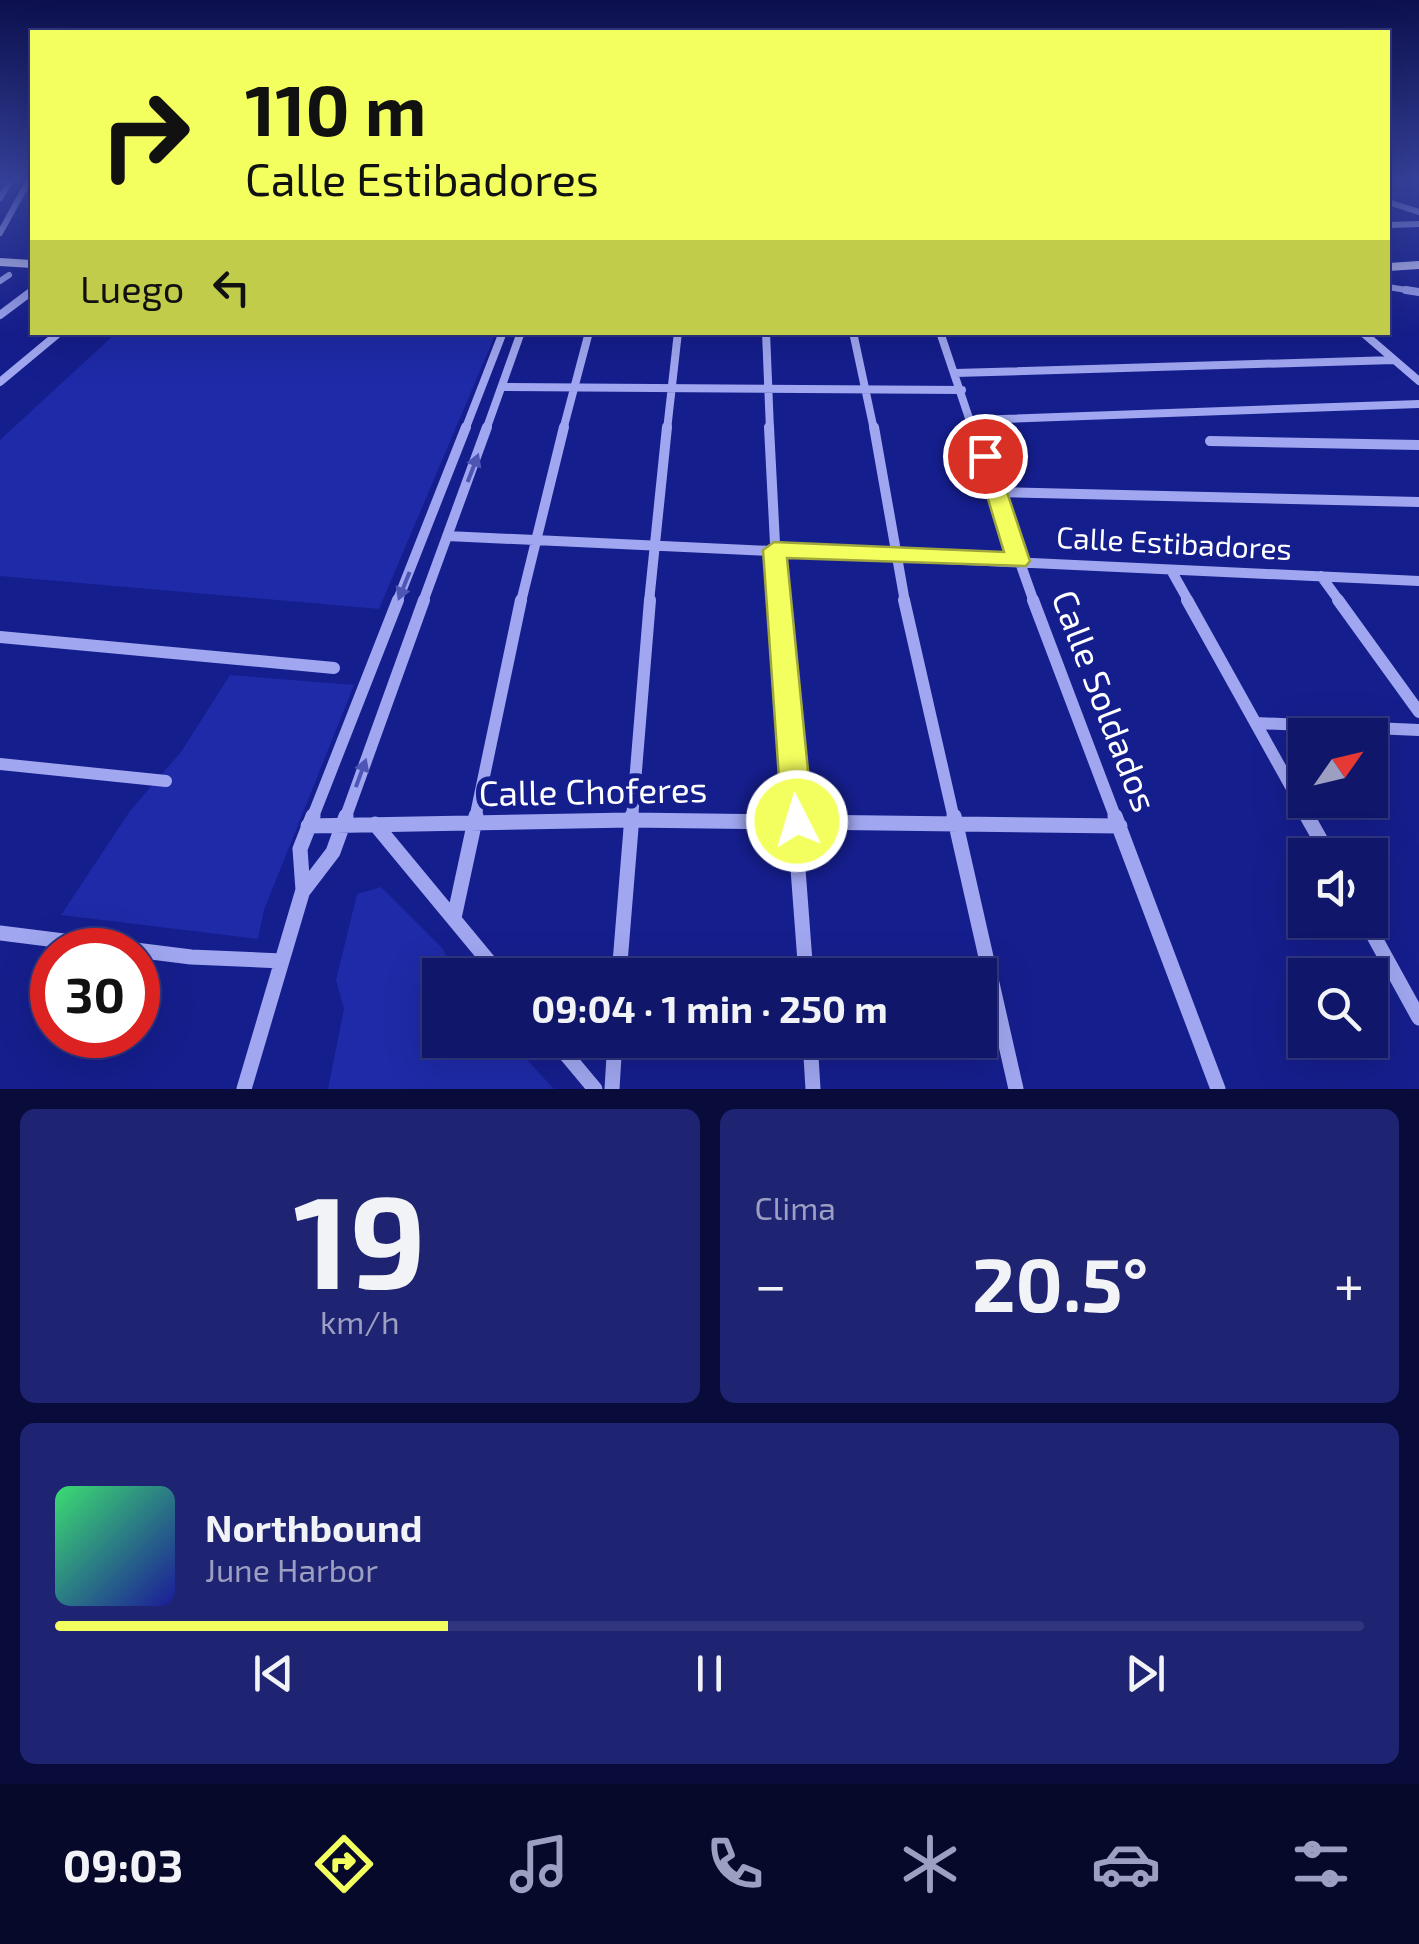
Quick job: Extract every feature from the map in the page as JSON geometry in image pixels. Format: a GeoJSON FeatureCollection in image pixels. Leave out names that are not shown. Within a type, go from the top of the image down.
{"type":"FeatureCollection","features":[{"type":"Feature","properties":{"kind":"street"},"geometry":{"type":"LineString","coordinates":[[0,262],[30,264]]}},
{"type":"Feature","properties":{"kind":"street"},"geometry":{"type":"LineString","coordinates":[[1390,269],[1419,266]]}},
{"type":"Feature","properties":{"kind":"street"},"geometry":{"type":"LineString","coordinates":[[1390,269],[1419,276]]}},
{"type":"Feature","properties":{"kind":"street"},"geometry":{"type":"LineString","coordinates":[[3,277],[30,276]]}},
{"type":"Feature","properties":{"kind":"street"},"geometry":{"type":"LineString","coordinates":[[1390,287],[1419,292]]}},
{"type":"Feature","properties":{"kind":"street"},"geometry":{"type":"LineString","coordinates":[[0,314],[30,292]]}},
{"type":"Feature","properties":{"kind":"street"},"geometry":{"type":"LineString","coordinates":[[0,382],[56,335]]}},
{"type":"Feature","properties":{"kind":"street"},"geometry":{"type":"LineString","coordinates":[[244,1089],[303,890],[300,849],[502,335]]}},
{"type":"Feature","properties":{"kind":"street"},"geometry":{"type":"LineString","coordinates":[[303,890],[333,852],[520,335]]}},
{"type":"Feature","properties":{"kind":"street"},"geometry":{"type":"LineString","coordinates":[[454,918],[534,540],[588,335]]}},
{"type":"Feature","properties":{"kind":"street"},"geometry":{"type":"LineString","coordinates":[[620,958],[654,545],[678,335]]}},
{"type":"Feature","properties":{"kind":"street"},"geometry":{"type":"LineString","coordinates":[[766,335],[774,550],[805,958]]}},
{"type":"Feature","properties":{"kind":"street"},"geometry":{"type":"LineString","coordinates":[[855,335],[868,391],[894,556],[1016,1089]]}},
{"type":"Feature","properties":{"kind":"street","name":"Calle Soldados"},"geometry":{"type":"LineString","coordinates":[[941,335],[1018,561],[1218,1089]]}},
{"type":"Feature","properties":{"kind":"street"},"geometry":{"type":"LineString","coordinates":[[1365,335],[1419,381]]}},
{"type":"Feature","properties":{"kind":"street"},"geometry":{"type":"LineString","coordinates":[[955,372],[1394,360]]}},
{"type":"Feature","properties":{"kind":"street"},"geometry":{"type":"LineString","coordinates":[[503,387],[962,390]]}},
{"type":"Feature","properties":{"kind":"street"},"geometry":{"type":"LineString","coordinates":[[973,420],[1419,404]]}},
{"type":"Feature","properties":{"kind":"street"},"geometry":{"type":"LineString","coordinates":[[1210,441],[1419,445]]}},
{"type":"Feature","properties":{"kind":"street"},"geometry":{"type":"LineString","coordinates":[[997,492],[1419,502]]}},
{"type":"Feature","properties":{"kind":"street","name":"Calle Estibadores"},"geometry":{"type":"LineString","coordinates":[[447,536],[1419,581]]}},
{"type":"Feature","properties":{"kind":"street"},"geometry":{"type":"LineString","coordinates":[[1172,570],[1320,838]]}},
{"type":"Feature","properties":{"kind":"street"},"geometry":{"type":"LineString","coordinates":[[1321,576],[1419,712]]}},
{"type":"Feature","properties":{"kind":"street"},"geometry":{"type":"LineString","coordinates":[[0,636],[334,668]]}},
{"type":"Feature","properties":{"kind":"street"},"geometry":{"type":"LineString","coordinates":[[1256,723],[1419,730]]}},
{"type":"Feature","properties":{"kind":"street"},"geometry":{"type":"LineString","coordinates":[[0,764],[166,781]]}},
{"type":"Feature","properties":{"kind":"street","name":"Calle Choferes"},"geometry":{"type":"LineString","coordinates":[[308,826],[630,820],[1120,826]]}},
{"type":"Feature","properties":{"kind":"street"},"geometry":{"type":"LineString","coordinates":[[375,824],[486,958]]}},
{"type":"Feature","properties":{"kind":"street"},"geometry":{"type":"LineString","coordinates":[[0,934],[191,957],[282,961]]}},
{"type":"Feature","properties":{"kind":"street"},"geometry":{"type":"LineString","coordinates":[[1375,938],[1419,1018]]}},
{"type":"Feature","properties":{"kind":"street"},"geometry":{"type":"LineString","coordinates":[[569,1058],[594,1089]]}},
{"type":"Feature","properties":{"kind":"street"},"geometry":{"type":"LineString","coordinates":[[612,1089],[614,1058]]}},
{"type":"Feature","properties":{"kind":"street"},"geometry":{"type":"LineString","coordinates":[[811,1058],[813,1089]]}},
{"type":"Feature","properties":{"kind":"shaded area"},"geometry":{"type":"Polygon","coordinates":[[[114,335],[495,335],[379,609],[0,576],[0,440],[114,335]]]}},
{"type":"Feature","properties":{"kind":"shaded area"},"geometry":{"type":"Polygon","coordinates":[[[230,675],[354,685],[264,910],[258,939],[61,915],[130,811],[181,752],[230,675]]]}},
{"type":"Feature","properties":{"kind":"shaded area"},"geometry":{"type":"Polygon","coordinates":[[[381,887],[443,949],[446,958],[422,958],[422,1058],[526,1058],[554,1089],[328,1089],[344,1009],[336,980],[357,894],[381,887]]]}},
{"type":"Feature","properties":{"kind":"route"},"geometry":{"type":"LineString","coordinates":[[797,821],[774,550],[1018,561],[985,456]]}}]}
